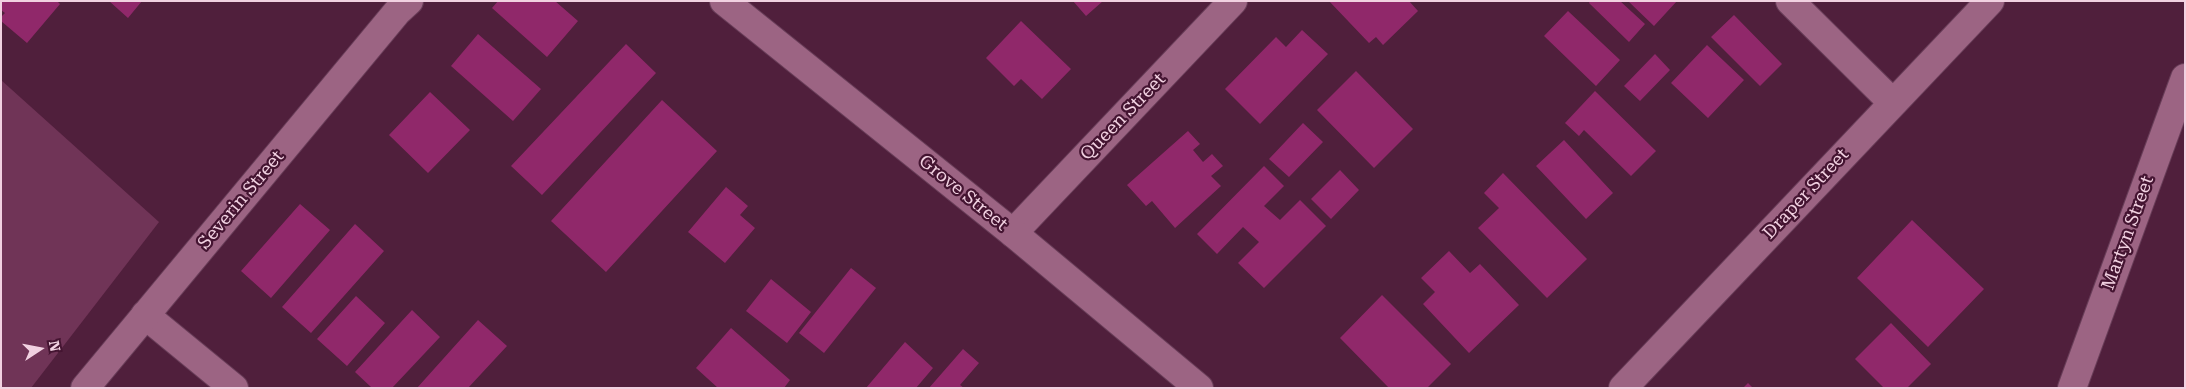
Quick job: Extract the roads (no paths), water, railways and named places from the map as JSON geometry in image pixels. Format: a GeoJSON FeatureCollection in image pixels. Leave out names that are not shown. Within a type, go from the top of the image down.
{"type":"FeatureCollection","features":[{"type":"Feature","properties":{"kind":"street","name":"Grove Street"},"geometry":{"type":"LineString","coordinates":[[724,1],[1013,233],[1199,388]]}},
{"type":"Feature","properties":{"kind":"street","name":"Queen Street"},"geometry":{"type":"LineString","coordinates":[[1013,233],[1233,1]]}},
{"type":"Feature","properties":{"kind":"street"},"geometry":{"type":"LineString","coordinates":[[1790,1],[1893,103]]}},
{"type":"Feature","properties":{"kind":"street","name":"Draper Street"},"geometry":{"type":"LineString","coordinates":[[1623,388],[1990,1]]}},
{"type":"Feature","properties":{"kind":"street","name":"Severin Street"},"geometry":{"type":"LineString","coordinates":[[85,388],[402,5]]}},
{"type":"Feature","properties":{"kind":"street","name":"Martyn Street"},"geometry":{"type":"LineString","coordinates":[[2072,388],[2185,78]]}},
{"type":"Feature","properties":{"kind":"street"},"geometry":{"type":"LineString","coordinates":[[146,315],[234,388]]}}]}
